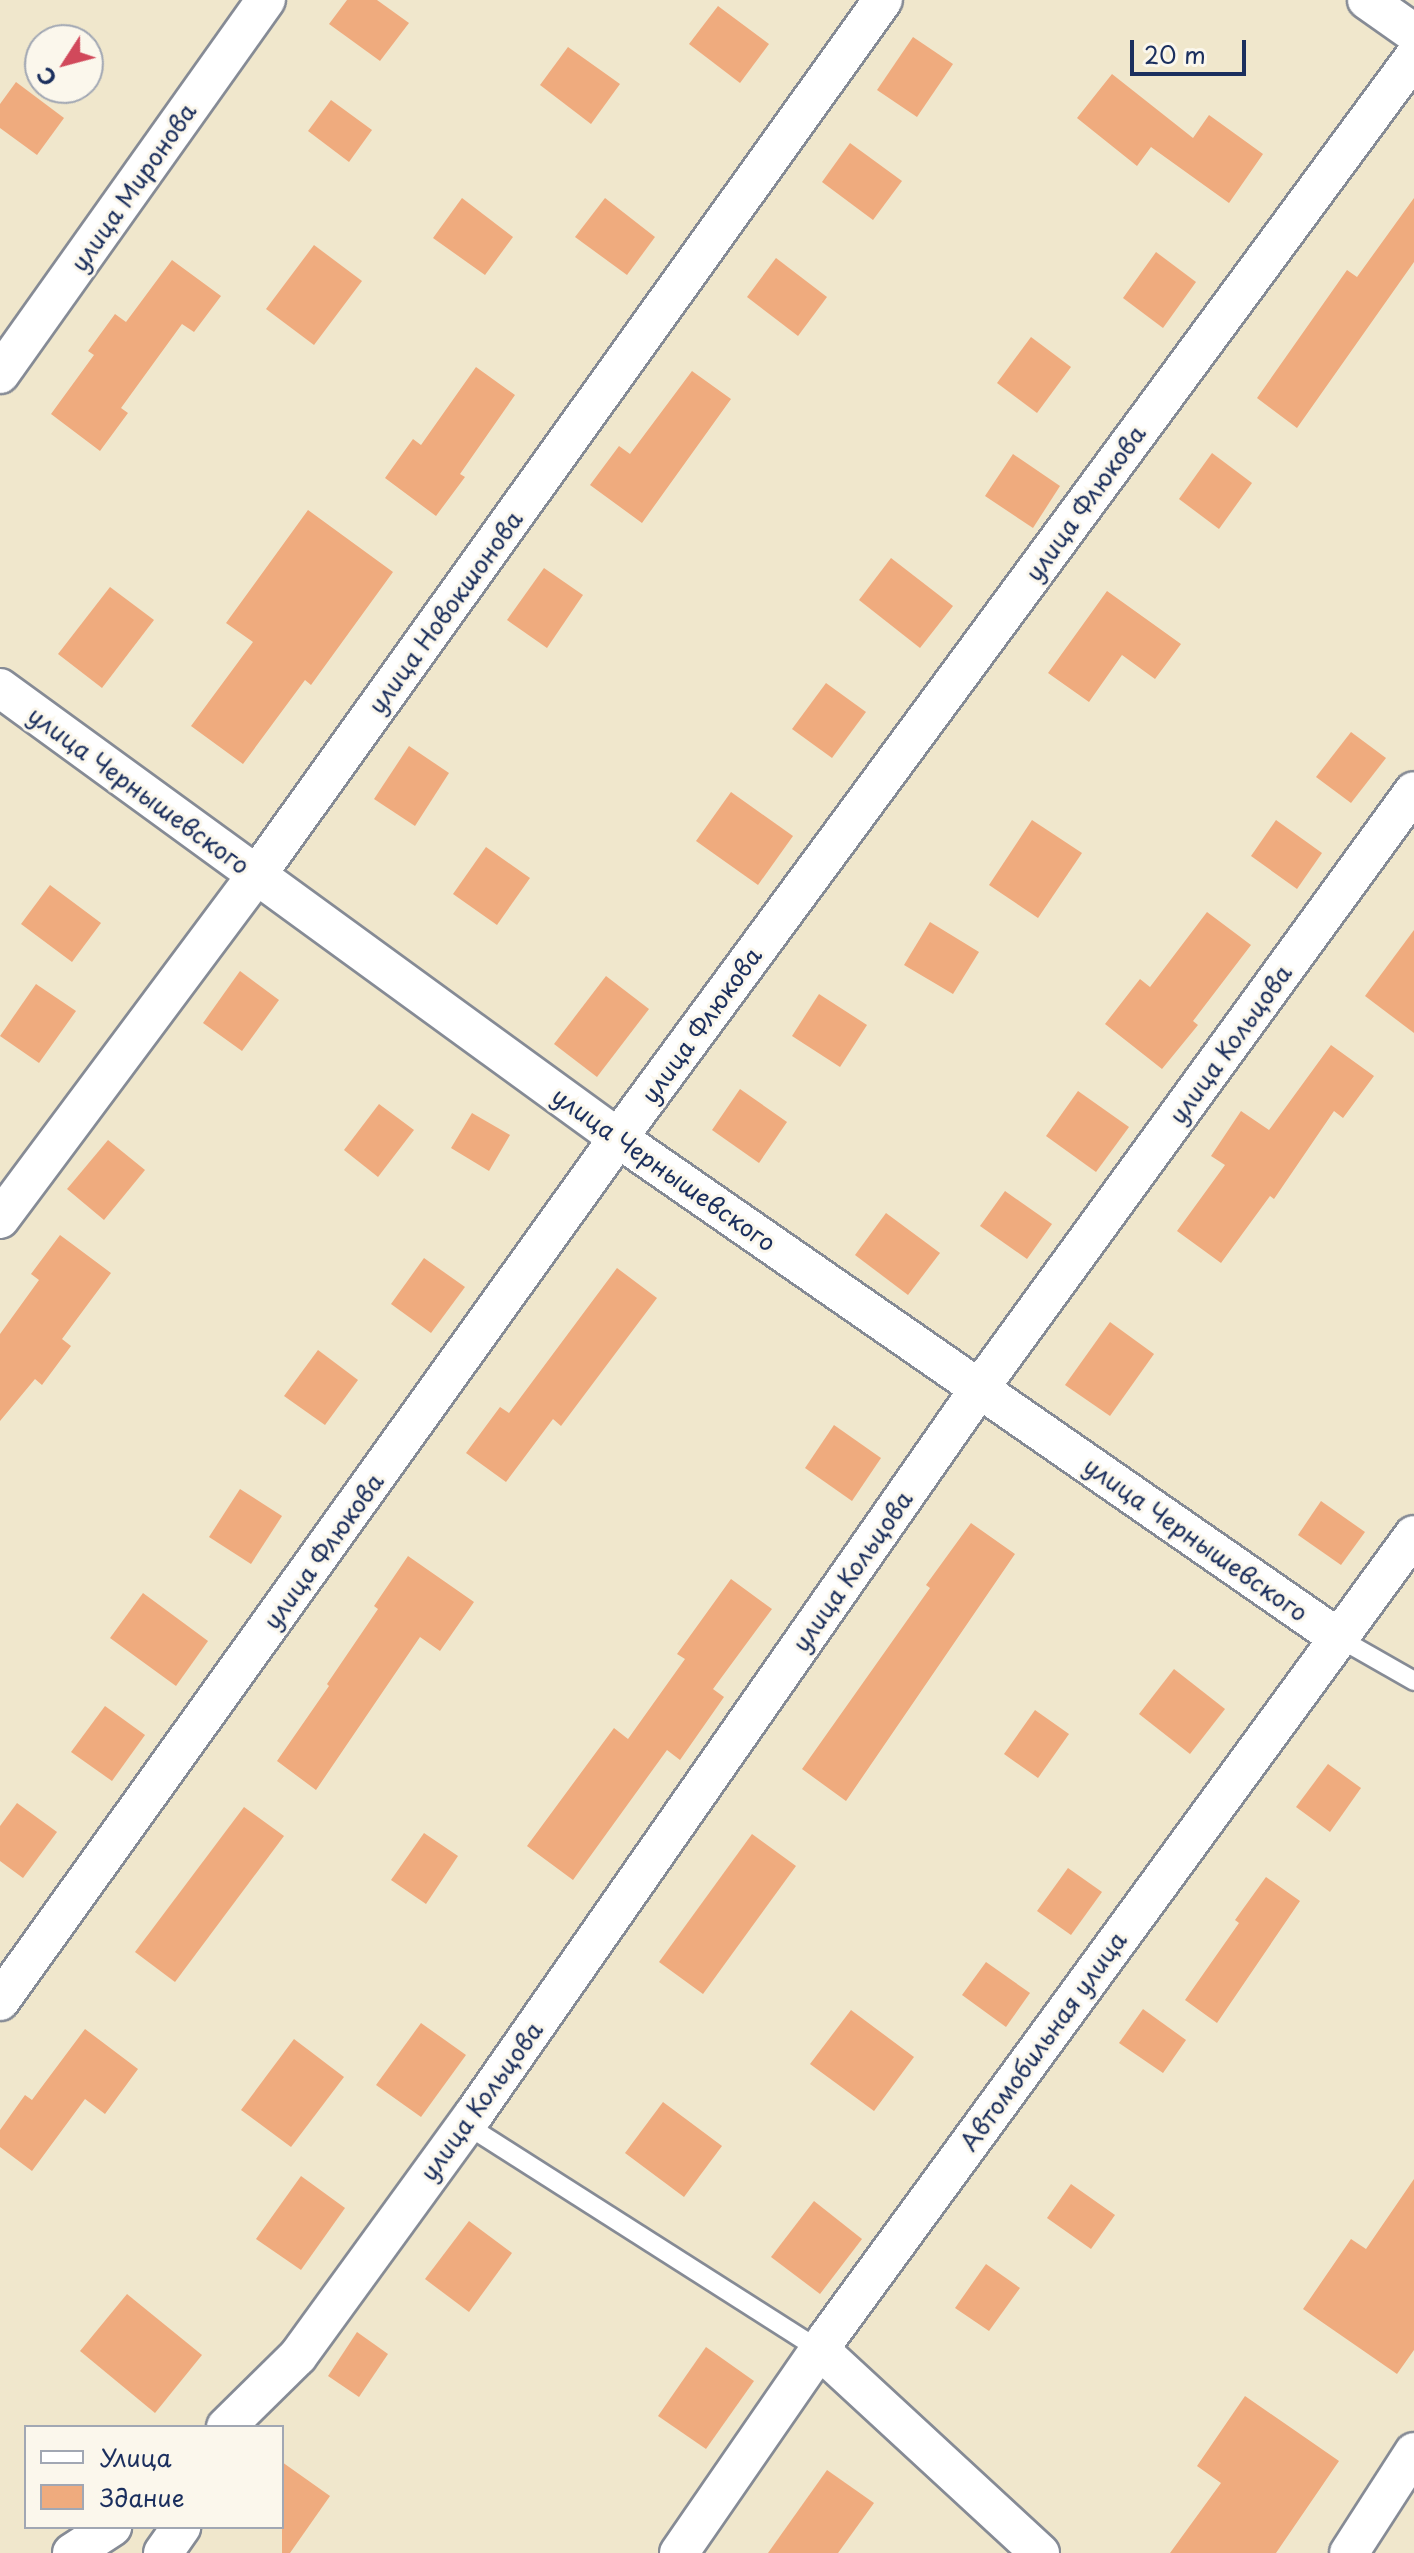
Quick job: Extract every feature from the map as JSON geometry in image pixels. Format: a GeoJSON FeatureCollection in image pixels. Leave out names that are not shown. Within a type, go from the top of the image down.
{"type":"FeatureCollection","features":[{"type":"Feature","properties":{"kind":"street","name":"улица Миронова"},"geometry":{"type":"LineString","coordinates":[[0,374],[266,0]]}},
{"type":"Feature","properties":{"kind":"street","name":"улица Новокшонова"},"geometry":{"type":"LineString","coordinates":[[0,1219],[256,876],[883,0]]}},
{"type":"Feature","properties":{"kind":"street"},"geometry":{"type":"LineString","coordinates":[[1367,0],[1414,33]]}},
{"type":"Feature","properties":{"kind":"street","name":"улица Флюкова"},"geometry":{"type":"LineString","coordinates":[[0,2001],[618,1138],[1414,57]]}},
{"type":"Feature","properties":{"kind":"street","name":"улица Чернышевского"},"geometry":{"type":"LineString","coordinates":[[0,688],[618,1138],[1337,1637]]}},
{"type":"Feature","properties":{"kind":"street","name":"улица Кольцова"},"geometry":{"type":"LineString","coordinates":[[251,2425],[979,1389],[1414,791]]}},
{"type":"Feature","properties":{"kind":"street","name":"Автомобильная улица"},"geometry":{"type":"LineString","coordinates":[[679,2553],[821,2351],[1414,1535]]}},
{"type":"Feature","properties":{"kind":"street"},"geometry":{"type":"LineString","coordinates":[[821,2351],[1040,2553]]}},
{"type":"Feature","properties":{"kind":"street","name":"улица Кольцова"},"geometry":{"type":"LineString","coordinates":[[228,2425],[298,2356]]}},
{"type":"Feature","properties":{"kind":"street"},"geometry":{"type":"LineString","coordinates":[[1349,2553],[1414,2452]]}},
{"type":"Feature","properties":{"kind":"street"},"geometry":{"type":"LineString","coordinates":[[72,2553],[109,2529]]}},
{"type":"Feature","properties":{"kind":"street"},"geometry":{"type":"LineString","coordinates":[[163,2553],[180,2529]]}},
{"type":"Feature","properties":{"kind":"lane"},"geometry":{"type":"LineString","coordinates":[[1337,1637],[1414,1681]]}},
{"type":"Feature","properties":{"kind":"lane"},"geometry":{"type":"LineString","coordinates":[[465,2124],[821,2351]]}},
{"type":"Feature","properties":{"kind":"building"},"geometry":{"type":"Polygon","coordinates":[[[347,0],[377,0],[409,23],[380,61],[329,24],[347,0]]]}},
{"type":"Feature","properties":{"kind":"building"},"geometry":{"type":"Polygon","coordinates":[[[718,6],[769,44],[740,83],[689,44],[718,6]]]}},
{"type":"Feature","properties":{"kind":"building"},"geometry":{"type":"Polygon","coordinates":[[[913,37],[953,64],[917,117],[877,90],[913,37]]]}},
{"type":"Feature","properties":{"kind":"building"},"geometry":{"type":"Polygon","coordinates":[[[568,47],[620,84],[591,124],[540,85],[568,47]]]}},
{"type":"Feature","properties":{"kind":"building"},"geometry":{"type":"Polygon","coordinates":[[[1112,74],[1193,138],[1209,115],[1263,154],[1229,203],[1151,147],[1137,166],[1077,118],[1112,74]]]}},
{"type":"Feature","properties":{"kind":"building"},"geometry":{"type":"Polygon","coordinates":[[[16,82],[24,88],[24,104],[45,104],[64,118],[37,155],[0,128],[0,104],[16,82]]]}},
{"type":"Feature","properties":{"kind":"building"},"geometry":{"type":"Polygon","coordinates":[[[331,100],[372,130],[349,162],[308,131],[331,100]]]}},
{"type":"Feature","properties":{"kind":"building"},"geometry":{"type":"Polygon","coordinates":[[[850,143],[902,181],[873,220],[822,182],[850,143]]]}},
{"type":"Feature","properties":{"kind":"building"},"geometry":{"type":"Polygon","coordinates":[[[462,198],[513,237],[485,275],[433,238],[462,198]]]}},
{"type":"Feature","properties":{"kind":"building"},"geometry":{"type":"Polygon","coordinates":[[[605,198],[655,237],[627,275],[575,237],[605,198]]]}},
{"type":"Feature","properties":{"kind":"building"},"geometry":{"type":"Polygon","coordinates":[[[1414,198],[1414,262],[1297,428],[1257,398],[1347,270],[1357,277],[1414,198]]]}},
{"type":"Feature","properties":{"kind":"building"},"geometry":{"type":"Polygon","coordinates":[[[314,245],[362,281],[314,345],[266,309],[314,245]]]}},
{"type":"Feature","properties":{"kind":"building"},"geometry":{"type":"Polygon","coordinates":[[[1156,252],[1196,282],[1163,328],[1123,298],[1156,252]]]}},
{"type":"Feature","properties":{"kind":"building"},"geometry":{"type":"Polygon","coordinates":[[[776,258],[827,297],[798,336],[747,297],[776,258]]]}},
{"type":"Feature","properties":{"kind":"building"},"geometry":{"type":"Polygon","coordinates":[[[172,260],[221,296],[194,332],[182,324],[121,408],[128,413],[100,451],[51,414],[94,355],[88,351],[115,314],[126,322],[172,260]]]}},
{"type":"Feature","properties":{"kind":"building"},"geometry":{"type":"Polygon","coordinates":[[[1031,337],[1071,367],[1037,413],[997,383],[1031,337]]]}},
{"type":"Feature","properties":{"kind":"building"},"geometry":{"type":"Polygon","coordinates":[[[476,367],[515,395],[460,474],[465,477],[436,516],[385,478],[413,439],[421,445],[476,367]]]}},
{"type":"Feature","properties":{"kind":"building"},"geometry":{"type":"Polygon","coordinates":[[[692,371],[731,399],[642,523],[590,485],[619,446],[630,454],[692,371]]]}},
{"type":"Feature","properties":{"kind":"building"},"geometry":{"type":"Polygon","coordinates":[[[1212,453],[1252,483],[1219,529],[1179,499],[1212,453]]]}},
{"type":"Feature","properties":{"kind":"building"},"geometry":{"type":"Polygon","coordinates":[[[1013,454],[1060,486],[1033,528],[985,496],[1013,454]]]}},
{"type":"Feature","properties":{"kind":"building"},"geometry":{"type":"Polygon","coordinates":[[[308,510],[393,572],[311,685],[305,680],[243,764],[191,726],[253,642],[226,623],[308,510]]]}},
{"type":"Feature","properties":{"kind":"building"},"geometry":{"type":"Polygon","coordinates":[[[891,558],[953,606],[920,648],[859,600],[891,558]]]}},
{"type":"Feature","properties":{"kind":"building"},"geometry":{"type":"Polygon","coordinates":[[[544,568],[583,595],[547,648],[507,620],[544,568]]]}},
{"type":"Feature","properties":{"kind":"building"},"geometry":{"type":"Polygon","coordinates":[[[110,587],[154,620],[102,688],[58,654],[110,587]]]}},
{"type":"Feature","properties":{"kind":"building"},"geometry":{"type":"Polygon","coordinates":[[[1107,591],[1181,644],[1155,679],[1122,655],[1089,702],[1048,673],[1107,591]]]}},
{"type":"Feature","properties":{"kind":"building"},"geometry":{"type":"Polygon","coordinates":[[[826,683],[866,712],[832,758],[792,729],[826,683]]]}},
{"type":"Feature","properties":{"kind":"building"},"geometry":{"type":"Polygon","coordinates":[[[1351,732],[1386,758],[1351,803],[1316,777],[1351,732]]]}},
{"type":"Feature","properties":{"kind":"building"},"geometry":{"type":"Polygon","coordinates":[[[409,746],[449,773],[415,826],[374,799],[409,746]]]}},
{"type":"Feature","properties":{"kind":"building"},"geometry":{"type":"Polygon","coordinates":[[[731,792],[793,836],[758,885],[696,841],[731,792]]]}},
{"type":"Feature","properties":{"kind":"building"},"geometry":{"type":"Polygon","coordinates":[[[1032,820],[1082,853],[1038,918],[989,885],[1032,820]]]}},
{"type":"Feature","properties":{"kind":"building"},"geometry":{"type":"Polygon","coordinates":[[[1276,820],[1322,853],[1297,889],[1251,856],[1276,820]]]}},
{"type":"Feature","properties":{"kind":"building"},"geometry":{"type":"Polygon","coordinates":[[[486,847],[530,878],[497,925],[453,894],[486,847]]]}},
{"type":"Feature","properties":{"kind":"building"},"geometry":{"type":"Polygon","coordinates":[[[50,885],[101,923],[72,962],[21,924],[50,885]]]}},
{"type":"Feature","properties":{"kind":"building"},"geometry":{"type":"Polygon","coordinates":[[[1207,912],[1251,945],[1193,1021],[1198,1025],[1162,1069],[1105,1024],[1140,979],[1150,987],[1207,912]]]}},
{"type":"Feature","properties":{"kind":"building"},"geometry":{"type":"Polygon","coordinates":[[[930,922],[979,952],[953,994],[904,965],[930,922]]]}},
{"type":"Feature","properties":{"kind":"building"},"geometry":{"type":"Polygon","coordinates":[[[1414,930],[1414,1033],[1365,996],[1414,930]]]}},
{"type":"Feature","properties":{"kind":"building"},"geometry":{"type":"Polygon","coordinates":[[[240,971],[279,1000],[242,1051],[203,1023],[240,971]]]}},
{"type":"Feature","properties":{"kind":"building"},"geometry":{"type":"Polygon","coordinates":[[[606,976],[649,1009],[597,1077],[554,1044],[606,976]]]}},
{"type":"Feature","properties":{"kind":"building"},"geometry":{"type":"Polygon","coordinates":[[[36,984],[76,1011],[39,1063],[0,1036],[36,984]]]}},
{"type":"Feature","properties":{"kind":"building"},"geometry":{"type":"Polygon","coordinates":[[[819,994],[867,1025],[840,1067],[792,1036],[819,994]]]}},
{"type":"Feature","properties":{"kind":"building"},"geometry":{"type":"Polygon","coordinates":[[[1331,1045],[1374,1076],[1343,1118],[1334,1111],[1274,1199],[1270,1196],[1221,1263],[1177,1231],[1225,1165],[1211,1156],[1241,1111],[1269,1130],[1331,1045]]]}},
{"type":"Feature","properties":{"kind":"building"},"geometry":{"type":"Polygon","coordinates":[[[740,1089],[787,1122],[759,1163],[712,1130],[740,1089]]]}},
{"type":"Feature","properties":{"kind":"building"},"geometry":{"type":"Polygon","coordinates":[[[1078,1091],[1129,1127],[1096,1172],[1046,1136],[1078,1091]]]}},
{"type":"Feature","properties":{"kind":"building"},"geometry":{"type":"Polygon","coordinates":[[[379,1104],[414,1130],[378,1177],[344,1150],[379,1104]]]}},
{"type":"Feature","properties":{"kind":"building"},"geometry":{"type":"Polygon","coordinates":[[[472,1113],[510,1135],[489,1171],[451,1148],[472,1113]]]}},
{"type":"Feature","properties":{"kind":"building"},"geometry":{"type":"Polygon","coordinates":[[[108,1140],[145,1170],[104,1220],[67,1189],[108,1140]]]}},
{"type":"Feature","properties":{"kind":"building"},"geometry":{"type":"Polygon","coordinates":[[[1005,1191],[1052,1224],[1027,1259],[980,1226],[1005,1191]]]}},
{"type":"Feature","properties":{"kind":"building"},"geometry":{"type":"Polygon","coordinates":[[[886,1213],[940,1253],[908,1295],[855,1255],[886,1213]]]}},
{"type":"Feature","properties":{"kind":"building"},"geometry":{"type":"Polygon","coordinates":[[[60,1235],[111,1273],[62,1339],[71,1346],[42,1385],[35,1379],[0,1421],[0,1334],[39,1280],[31,1274],[60,1235]]]}},
{"type":"Feature","properties":{"kind":"building"},"geometry":{"type":"Polygon","coordinates":[[[424,1258],[465,1287],[431,1333],[391,1304],[424,1258]]]}},
{"type":"Feature","properties":{"kind":"building"},"geometry":{"type":"Polygon","coordinates":[[[617,1268],[657,1298],[561,1426],[553,1419],[506,1482],[466,1453],[500,1407],[509,1413],[617,1268]]]}},
{"type":"Feature","properties":{"kind":"building"},"geometry":{"type":"Polygon","coordinates":[[[1110,1322],[1154,1354],[1110,1416],[1065,1385],[1110,1322]]]}},
{"type":"Feature","properties":{"kind":"building"},"geometry":{"type":"Polygon","coordinates":[[[318,1350],[358,1380],[325,1425],[284,1396],[318,1350]]]}},
{"type":"Feature","properties":{"kind":"building"},"geometry":{"type":"Polygon","coordinates":[[[834,1425],[881,1458],[852,1501],[805,1468],[834,1425]]]}},
{"type":"Feature","properties":{"kind":"building"},"geometry":{"type":"Polygon","coordinates":[[[240,1489],[282,1516],[251,1564],[209,1537],[240,1489]]]}},
{"type":"Feature","properties":{"kind":"building"},"geometry":{"type":"Polygon","coordinates":[[[1321,1501],[1365,1532],[1341,1565],[1298,1535],[1321,1501]]]}},
{"type":"Feature","properties":{"kind":"building"},"geometry":{"type":"Polygon","coordinates":[[[971,1523],[1015,1554],[846,1801],[802,1769],[930,1588],[926,1585],[971,1523]]]}},
{"type":"Feature","properties":{"kind":"building"},"geometry":{"type":"Polygon","coordinates":[[[408,1556],[474,1602],[440,1651],[420,1637],[316,1790],[277,1761],[329,1686],[327,1684],[378,1609],[374,1606],[408,1556]]]}},
{"type":"Feature","properties":{"kind":"building"},"geometry":{"type":"Polygon","coordinates":[[[731,1579],[772,1609],[713,1689],[724,1697],[680,1760],[667,1750],[573,1880],[527,1846],[614,1728],[628,1739],[685,1659],[677,1654],[731,1579]]]}},
{"type":"Feature","properties":{"kind":"building"},"geometry":{"type":"Polygon","coordinates":[[[143,1593],[208,1641],[176,1686],[110,1638],[143,1593]]]}},
{"type":"Feature","properties":{"kind":"building"},"geometry":{"type":"Polygon","coordinates":[[[1174,1669],[1225,1709],[1190,1754],[1139,1714],[1174,1669]]]}},
{"type":"Feature","properties":{"kind":"building"},"geometry":{"type":"Polygon","coordinates":[[[105,1706],[145,1735],[112,1781],[71,1752],[105,1706]]]}},
{"type":"Feature","properties":{"kind":"building"},"geometry":{"type":"Polygon","coordinates":[[[1035,1710],[1069,1734],[1038,1778],[1004,1754],[1035,1710]]]}},
{"type":"Feature","properties":{"kind":"building"},"geometry":{"type":"Polygon","coordinates":[[[1328,1764],[1361,1788],[1330,1832],[1296,1807],[1328,1764]]]}},
{"type":"Feature","properties":{"kind":"building"},"geometry":{"type":"Polygon","coordinates":[[[17,1803],[57,1832],[23,1878],[0,1861],[0,1826],[17,1803]]]}},
{"type":"Feature","properties":{"kind":"building"},"geometry":{"type":"Polygon","coordinates":[[[244,1807],[284,1836],[175,1982],[135,1952],[244,1807]]]}},
{"type":"Feature","properties":{"kind":"building"},"geometry":{"type":"Polygon","coordinates":[[[424,1833],[458,1856],[426,1904],[391,1880],[424,1833]]]}},
{"type":"Feature","properties":{"kind":"building"},"geometry":{"type":"Polygon","coordinates":[[[752,1834],[796,1866],[703,1994],[659,1962],[752,1834]]]}},
{"type":"Feature","properties":{"kind":"building"},"geometry":{"type":"Polygon","coordinates":[[[1068,1868],[1102,1892],[1071,1935],[1037,1911],[1068,1868]]]}},
{"type":"Feature","properties":{"kind":"building"},"geometry":{"type":"Polygon","coordinates":[[[1266,1877],[1300,1901],[1217,2023],[1185,2000],[1239,1923],[1235,1920],[1266,1877]]]}},
{"type":"Feature","properties":{"kind":"building"},"geometry":{"type":"Polygon","coordinates":[[[986,1962],[1030,1993],[1006,2027],[962,1995],[986,1962]]]}},
{"type":"Feature","properties":{"kind":"building"},"geometry":{"type":"Polygon","coordinates":[[[1143,2009],[1186,2040],[1163,2073],[1119,2043],[1143,2009]]]}},
{"type":"Feature","properties":{"kind":"building"},"geometry":{"type":"Polygon","coordinates":[[[851,2010],[914,2057],[874,2111],[810,2064],[851,2010]]]}},
{"type":"Feature","properties":{"kind":"building"},"geometry":{"type":"Polygon","coordinates":[[[421,2023],[466,2055],[421,2117],[376,2085],[421,2023]]]}},
{"type":"Feature","properties":{"kind":"building"},"geometry":{"type":"Polygon","coordinates":[[[85,2029],[138,2069],[105,2114],[85,2099],[32,2171],[0,2147],[0,2130],[25,2095],[32,2100],[85,2029]]]}},
{"type":"Feature","properties":{"kind":"building"},"geometry":{"type":"Polygon","coordinates":[[[294,2039],[344,2077],[291,2147],[241,2110],[294,2039]]]}},
{"type":"Feature","properties":{"kind":"building"},"geometry":{"type":"Polygon","coordinates":[[[663,2102],[722,2146],[684,2197],[625,2153],[663,2102]]]}},
{"type":"Feature","properties":{"kind":"building"},"geometry":{"type":"Polygon","coordinates":[[[301,2176],[345,2208],[301,2270],[256,2239],[301,2176]]]}},
{"type":"Feature","properties":{"kind":"building"},"geometry":{"type":"Polygon","coordinates":[[[1414,2179],[1414,2350],[1397,2374],[1303,2309],[1351,2239],[1366,2249],[1414,2179]]]}},
{"type":"Feature","properties":{"kind":"building"},"geometry":{"type":"Polygon","coordinates":[[[1071,2184],[1115,2215],[1091,2249],[1047,2218],[1071,2184]]]}},
{"type":"Feature","properties":{"kind":"building"},"geometry":{"type":"Polygon","coordinates":[[[814,2201],[862,2239],[820,2294],[771,2257],[814,2201]]]}},
{"type":"Feature","properties":{"kind":"building"},"geometry":{"type":"Polygon","coordinates":[[[469,2221],[512,2253],[469,2312],[425,2279],[469,2221]]]}},
{"type":"Feature","properties":{"kind":"building"},"geometry":{"type":"Polygon","coordinates":[[[986,2264],[1020,2288],[989,2331],[955,2308],[986,2264]]]}},
{"type":"Feature","properties":{"kind":"building"},"geometry":{"type":"Polygon","coordinates":[[[127,2294],[202,2355],[155,2413],[80,2351],[127,2294]]]}},
{"type":"Feature","properties":{"kind":"building"},"geometry":{"type":"Polygon","coordinates":[[[357,2332],[388,2354],[359,2397],[328,2376],[357,2332]]]}},
{"type":"Feature","properties":{"kind":"building"},"geometry":{"type":"Polygon","coordinates":[[[706,2347],[754,2381],[706,2449],[658,2416],[706,2347]]]}},
{"type":"Feature","properties":{"kind":"building"},"geometry":{"type":"Polygon","coordinates":[[[1245,2396],[1339,2461],[1276,2553],[1170,2553],[1221,2483],[1197,2466],[1245,2396]]]}},
{"type":"Feature","properties":{"kind":"building"},"geometry":{"type":"Polygon","coordinates":[[[284,2463],[330,2496],[290,2553],[282,2553],[284,2463]]]}},
{"type":"Feature","properties":{"kind":"building"},"geometry":{"type":"Polygon","coordinates":[[[827,2470],[874,2503],[838,2553],[768,2553],[827,2470]]]}}]}
